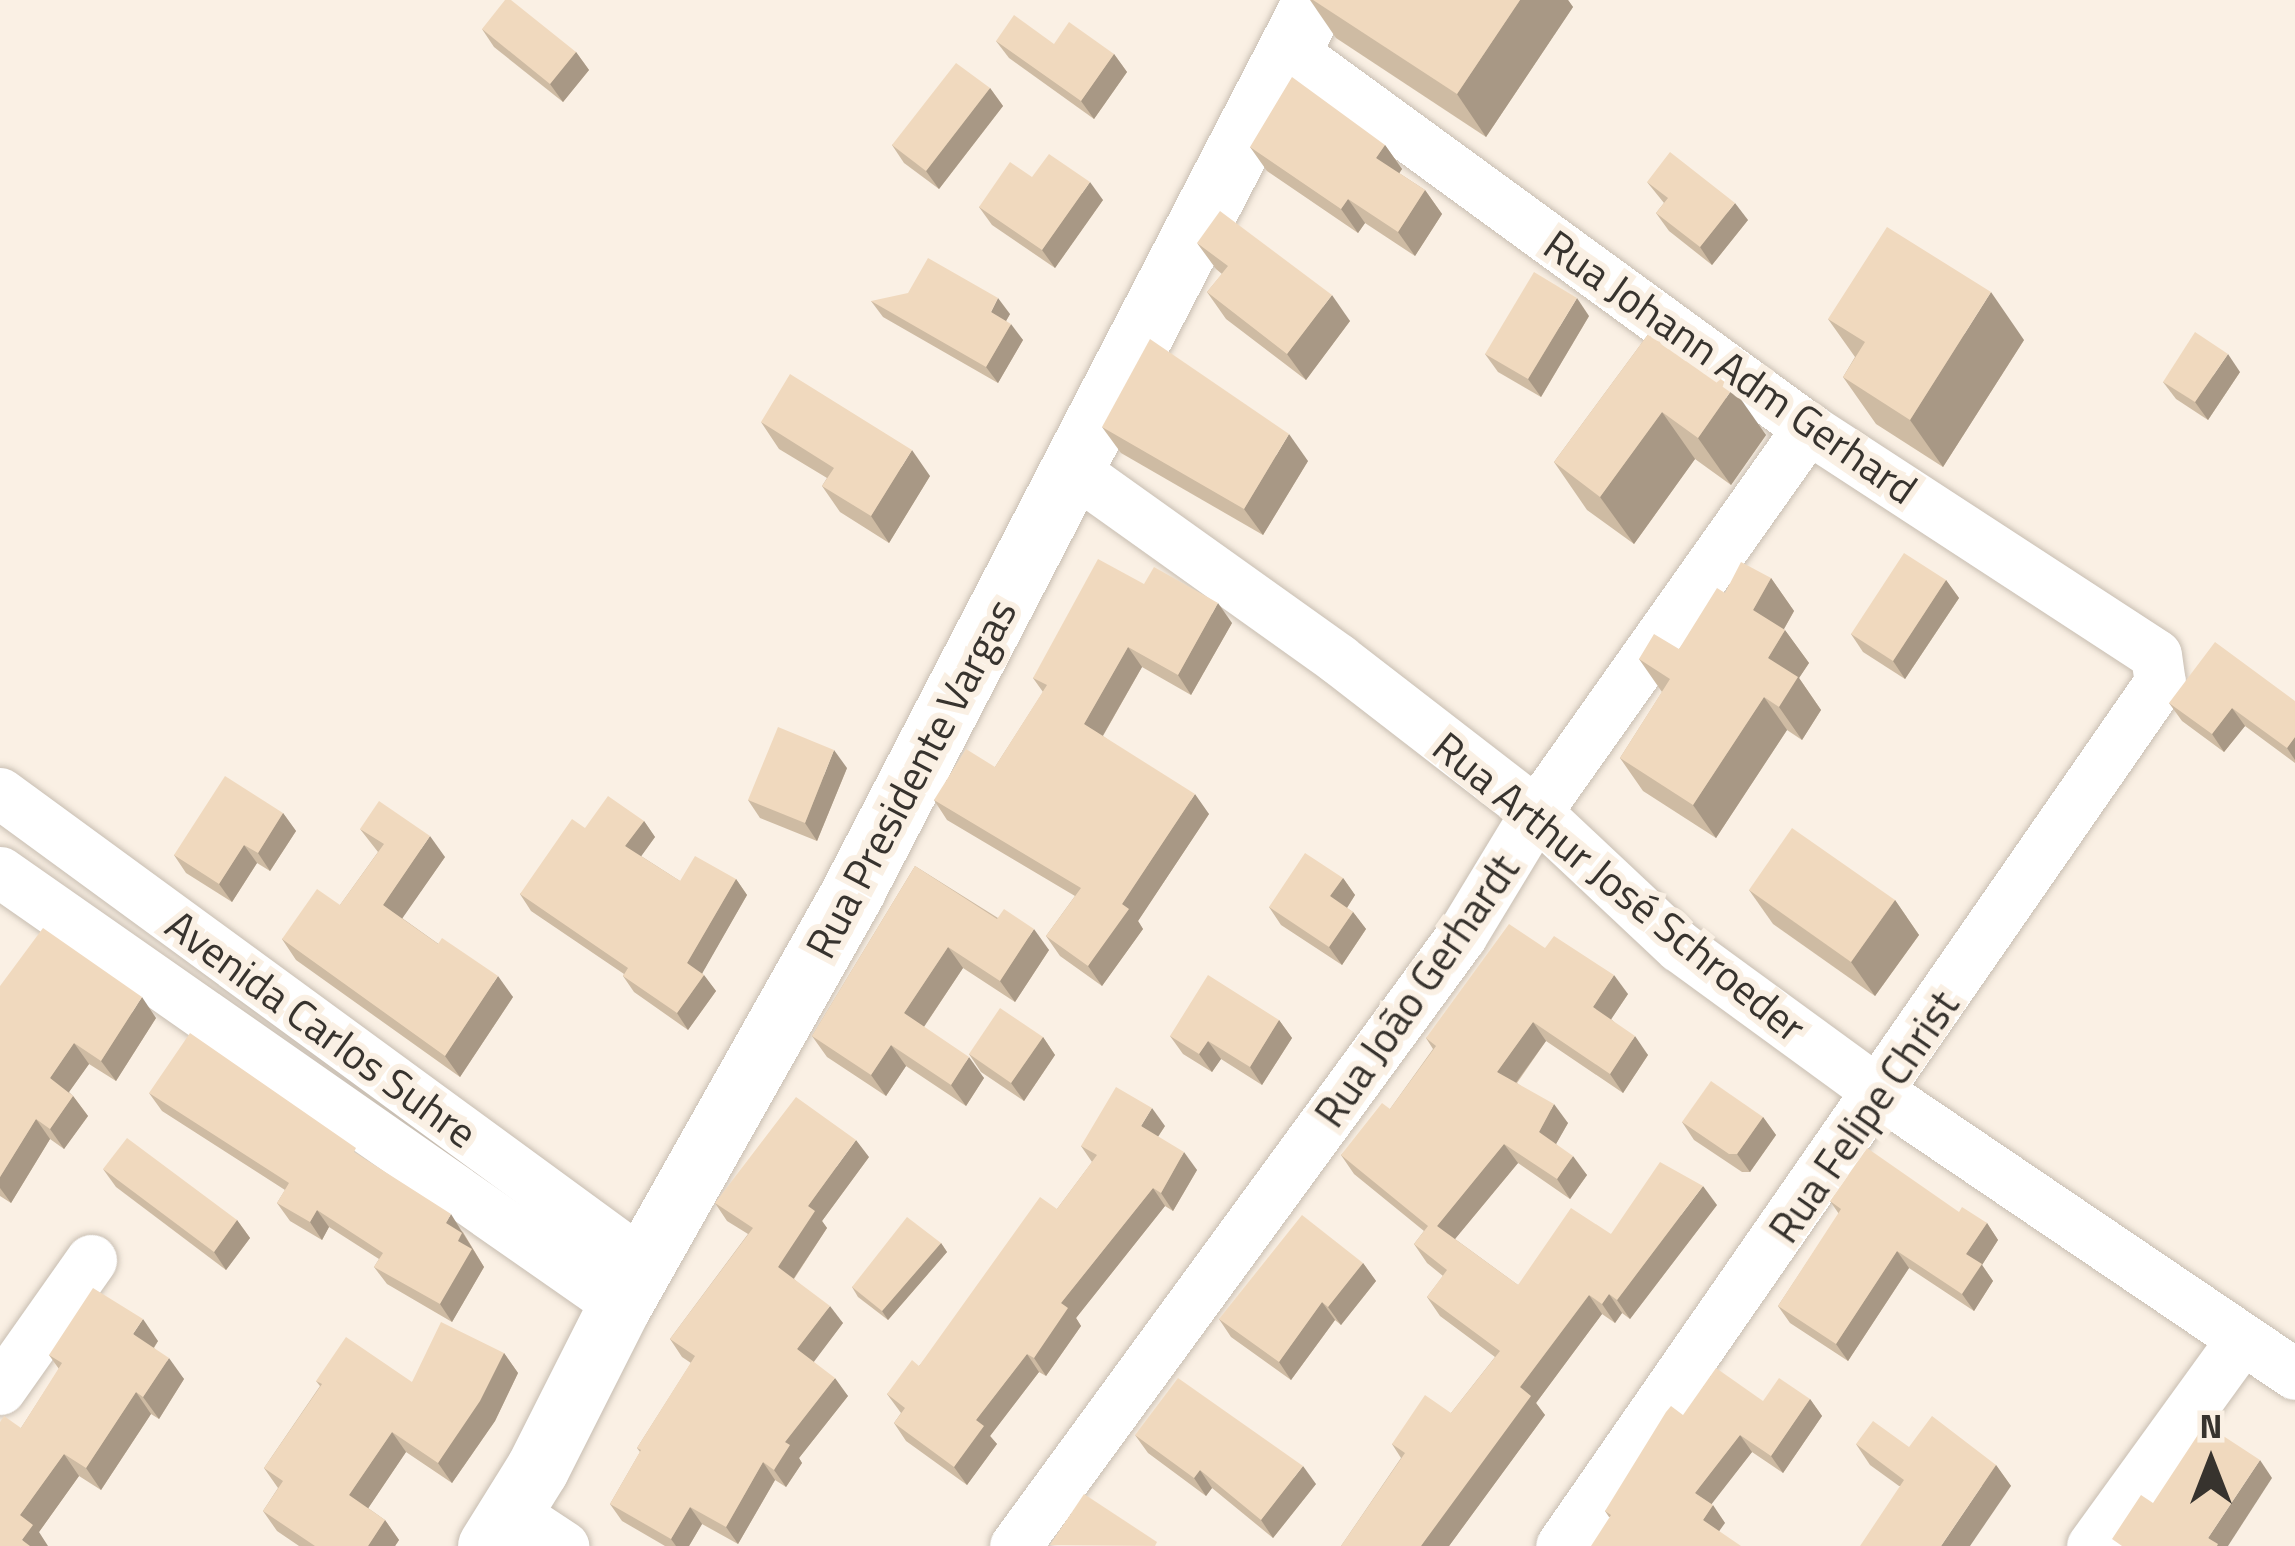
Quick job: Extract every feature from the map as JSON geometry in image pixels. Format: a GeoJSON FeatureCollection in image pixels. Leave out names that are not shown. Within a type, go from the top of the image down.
{"type":"FeatureCollection","features":[{"type":"Feature","properties":{"kind":"main road","name":"Rua Presidente Vargas"},"geometry":{"type":"LineString","coordinates":[[500,1528],[854,889],[1303,26]]}},
{"type":"Feature","properties":{"kind":"street","name":"Rua Johann Adm Gerhard"},"geometry":{"type":"LineString","coordinates":[[1303,26],[1808,428],[2123,628],[2156,655],[2160,682]]}},
{"type":"Feature","properties":{"kind":"street","name":"Rua João Gerhardt"},"geometry":{"type":"LineString","coordinates":[[1015,1546],[1461,936],[1536,812],[1808,428]]}},
{"type":"Feature","properties":{"kind":"street","name":"Rua Arthur José Schroeder"},"geometry":{"type":"LineString","coordinates":[[1072,469],[1338,659],[1536,812],[1680,946],[1880,1093],[2295,1374]]}},
{"type":"Feature","properties":{"kind":"street","name":"Rua Felipe Christ"},"geometry":{"type":"LineString","coordinates":[[1561,1546],[1880,1093],[2160,682]]}},
{"type":"Feature","properties":{"kind":"street","name":"Avenida Carlos Suhre"},"geometry":{"type":"LineString","coordinates":[[0,793],[632,1284]]}},
{"type":"Feature","properties":{"kind":"street","name":"Avenida Carlos Suhre"},"geometry":{"type":"LineString","coordinates":[[0,872],[632,1284]]}},
{"type":"Feature","properties":{"kind":"street"},"geometry":{"type":"LineString","coordinates":[[0,1389],[92,1260]]}},
{"type":"Feature","properties":{"kind":"street"},"geometry":{"type":"LineString","coordinates":[[2092,1546],[2241,1340]]}},
{"type":"Feature","properties":{"kind":"street"},"geometry":{"type":"LineString","coordinates":[[500,1528],[563,1546]]}},
{"type":"Feature","properties":{"kind":"building"},"geometry":{"type":"Polygon","coordinates":[[[505,0],[576,52],[550,84],[482,29],[505,0]]]}},
{"type":"Feature","properties":{"kind":"building"},"geometry":{"type":"Polygon","coordinates":[[[1313,0],[1520,0],[1457,94],[1313,0]]]}},
{"type":"Feature","properties":{"kind":"building"},"geometry":{"type":"Polygon","coordinates":[[[1014,15],[1054,44],[1069,22],[1114,54],[1081,101],[996,41],[1014,15]]]}},
{"type":"Feature","properties":{"kind":"building"},"geometry":{"type":"Polygon","coordinates":[[[956,63],[990,88],[926,171],[892,145],[956,63]]]}},
{"type":"Feature","properties":{"kind":"building"},"geometry":{"type":"Polygon","coordinates":[[[1292,77],[1385,145],[1376,158],[1425,190],[1398,232],[1348,199],[1341,209],[1250,147],[1292,77]]]}},
{"type":"Feature","properties":{"kind":"building"},"geometry":{"type":"Polygon","coordinates":[[[1670,152],[1735,203],[1700,247],[1656,213],[1668,198],[1647,182],[1670,152]]]}},
{"type":"Feature","properties":{"kind":"building"},"geometry":{"type":"Polygon","coordinates":[[[1049,154],[1090,182],[1042,250],[979,207],[1010,162],[1032,177],[1049,154]]]}},
{"type":"Feature","properties":{"kind":"building"},"geometry":{"type":"Polygon","coordinates":[[[1220,211],[1332,295],[1287,354],[1207,292],[1228,266],[1197,243],[1220,211]]]}},
{"type":"Feature","properties":{"kind":"building"},"geometry":{"type":"Polygon","coordinates":[[[1887,227],[1991,292],[1910,420],[1843,377],[1865,342],[1828,319],[1887,227]]]}},
{"type":"Feature","properties":{"kind":"building"},"geometry":{"type":"Polygon","coordinates":[[[928,258],[998,298],[991,312],[1011,324],[986,367],[871,301],[908,293],[928,258]]]}},
{"type":"Feature","properties":{"kind":"building"},"geometry":{"type":"Polygon","coordinates":[[[1534,272],[1577,298],[1528,379],[1485,354],[1534,272]]]}},
{"type":"Feature","properties":{"kind":"building"},"geometry":{"type":"Polygon","coordinates":[[[1652,329],[1733,388],[1698,438],[1662,412],[1600,497],[1554,462],[1652,329]]]}},
{"type":"Feature","properties":{"kind":"building"},"geometry":{"type":"Polygon","coordinates":[[[2195,332],[2228,354],[2195,402],[2163,382],[2195,332]]]}},
{"type":"Feature","properties":{"kind":"building"},"geometry":{"type":"Polygon","coordinates":[[[1150,339],[1289,434],[1244,509],[1102,427],[1150,339]]]}},
{"type":"Feature","properties":{"kind":"building"},"geometry":{"type":"Polygon","coordinates":[[[790,374],[912,450],[871,516],[822,486],[834,468],[761,422],[790,374]]]}},
{"type":"Feature","properties":{"kind":"building"},"geometry":{"type":"Polygon","coordinates":[[[1904,553],[1946,580],[1893,661],[1851,634],[1904,553]]]}},
{"type":"Feature","properties":{"kind":"building"},"geometry":{"type":"Polygon","coordinates":[[[1098,559],[1144,584],[1154,567],[1218,603],[1178,675],[1128,647],[1084,724],[1195,794],[1122,904],[1129,909],[1088,966],[1046,936],[1081,888],[934,800],[966,749],[995,767],[1047,685],[1033,678],[1098,559]]]}},
{"type":"Feature","properties":{"kind":"building"},"geometry":{"type":"Polygon","coordinates":[[[1741,562],[1771,578],[1753,610],[1785,630],[1768,658],[1798,677],[1779,707],[1764,697],[1693,805],[1620,758],[1670,679],[1639,659],[1654,634],[1679,649],[1717,588],[1725,593],[1741,562]]]}},
{"type":"Feature","properties":{"kind":"building"},"geometry":{"type":"Polygon","coordinates":[[[2215,642],[2295,701],[2295,737],[2287,748],[2232,708],[2212,734],[2169,703],[2215,642]]]}},
{"type":"Feature","properties":{"kind":"building"},"geometry":{"type":"Polygon","coordinates":[[[778,727],[834,750],[805,823],[748,800],[778,727]]]}},
{"type":"Feature","properties":{"kind":"building"},"geometry":{"type":"Polygon","coordinates":[[[225,776],[283,813],[258,853],[244,845],[219,884],[174,855],[225,776]]]}},
{"type":"Feature","properties":{"kind":"building"},"geometry":{"type":"Polygon","coordinates":[[[608,796],[644,821],[625,846],[680,881],[695,856],[736,879],[687,963],[704,975],[677,1013],[623,976],[628,968],[520,894],[572,819],[585,828],[608,796]]]}},
{"type":"Feature","properties":{"kind":"building"},"geometry":{"type":"Polygon","coordinates":[[[379,801],[430,836],[383,905],[438,944],[442,938],[498,976],[445,1056],[282,939],[317,889],[340,905],[384,844],[360,829],[379,801]]]}},
{"type":"Feature","properties":{"kind":"building"},"geometry":{"type":"Polygon","coordinates":[[[1792,828],[1895,900],[1851,962],[1749,890],[1792,828]]]}},
{"type":"Feature","properties":{"kind":"building"},"geometry":{"type":"Polygon","coordinates":[[[1305,853],[1343,878],[1330,896],[1353,912],[1329,947],[1269,907],[1305,853]]]}},
{"type":"Feature","properties":{"kind":"building"},"geometry":{"type":"Polygon","coordinates":[[[915,866],[997,919],[1004,909],[1034,929],[1000,981],[948,947],[904,1013],[969,1057],[951,1085],[891,1045],[871,1075],[812,1036],[915,866]]]}},
{"type":"Feature","properties":{"kind":"building"},"geometry":{"type":"Polygon","coordinates":[[[1509,924],[1545,948],[1554,936],[1614,975],[1593,1007],[1635,1036],[1610,1074],[1533,1022],[1497,1072],[1554,1104],[1539,1132],[1573,1156],[1557,1179],[1504,1144],[1437,1226],[1518,1285],[1571,1208],[1611,1234],[1660,1162],[1703,1186],[1617,1300],[1609,1294],[1602,1304],[1589,1295],[1520,1387],[1531,1396],[1421,1546],[1341,1546],[1405,1453],[1392,1444],[1425,1395],[1451,1413],[1500,1351],[1427,1297],[1447,1270],[1414,1244],[1428,1226],[1341,1155],[1382,1103],[1390,1109],[1436,1046],[1426,1038],[1509,924]]]}},
{"type":"Feature","properties":{"kind":"building"},"geometry":{"type":"Polygon","coordinates":[[[43,928],[142,997],[101,1061],[74,1043],[50,1078],[73,1096],[50,1129],[36,1119],[0,1177],[0,986],[43,928]]]}},
{"type":"Feature","properties":{"kind":"building"},"geometry":{"type":"Polygon","coordinates":[[[1208,975],[1279,1020],[1250,1067],[1208,1041],[1199,1054],[1170,1036],[1208,975]]]}},
{"type":"Feature","properties":{"kind":"building"},"geometry":{"type":"Polygon","coordinates":[[[1000,1008],[1043,1037],[1011,1083],[969,1054],[1000,1008]]]}},
{"type":"Feature","properties":{"kind":"building"},"geometry":{"type":"Polygon","coordinates":[[[190,1033],[356,1148],[354,1152],[451,1214],[446,1223],[462,1233],[458,1241],[472,1249],[440,1304],[374,1267],[383,1253],[317,1210],[310,1222],[277,1203],[289,1183],[149,1093],[190,1033]]]}},
{"type":"Feature","properties":{"kind":"building"},"geometry":{"type":"Polygon","coordinates":[[[1711,1081],[1763,1117],[1737,1154],[1729,1154],[1682,1122],[1711,1081]]]}},
{"type":"Feature","properties":{"kind":"building"},"geometry":{"type":"Polygon","coordinates":[[[1116,1087],[1152,1108],[1141,1126],[1184,1152],[1161,1193],[1153,1188],[1061,1303],[1068,1308],[1034,1358],[1027,1354],[976,1420],[984,1426],[954,1467],[894,1423],[905,1408],[887,1394],[912,1360],[919,1366],[1040,1197],[1057,1209],[1097,1155],[1081,1146],[1116,1087]]]}},
{"type":"Feature","properties":{"kind":"building"},"geometry":{"type":"Polygon","coordinates":[[[796,1097],[856,1140],[808,1206],[815,1211],[778,1267],[830,1306],[797,1349],[835,1378],[785,1442],[790,1445],[774,1470],[763,1462],[726,1527],[690,1507],[671,1539],[610,1504],[641,1450],[637,1448],[695,1356],[670,1339],[753,1228],[715,1203],[796,1097]]]}},
{"type":"Feature","properties":{"kind":"building"},"geometry":{"type":"Polygon","coordinates":[[[127,1138],[237,1220],[214,1252],[103,1169],[127,1138]]]}},
{"type":"Feature","properties":{"kind":"building"},"geometry":{"type":"Polygon","coordinates":[[[1867,1148],[1959,1212],[1962,1207],[1987,1223],[1966,1254],[1982,1264],[1962,1294],[1897,1251],[1836,1344],[1778,1306],[1841,1209],[1830,1201],[1867,1148]]]}},
{"type":"Feature","properties":{"kind":"building"},"geometry":{"type":"Polygon","coordinates":[[[1302,1215],[1363,1263],[1328,1307],[1322,1302],[1279,1362],[1219,1319],[1302,1215]]]}},
{"type":"Feature","properties":{"kind":"building"},"geometry":{"type":"Polygon","coordinates":[[[907,1217],[941,1243],[882,1311],[852,1287],[907,1217]]]}},
{"type":"Feature","properties":{"kind":"building"},"geometry":{"type":"Polygon","coordinates":[[[93,1288],[143,1319],[133,1334],[169,1358],[143,1397],[136,1392],[86,1468],[64,1454],[20,1515],[33,1525],[22,1540],[30,1546],[0,1546],[0,1422],[4,1416],[21,1428],[62,1363],[49,1355],[93,1288]]]}},
{"type":"Feature","properties":{"kind":"building"},"geometry":{"type":"Polygon","coordinates":[[[441,1322],[504,1353],[480,1401],[438,1463],[392,1432],[349,1495],[385,1520],[368,1546],[315,1546],[263,1511],[283,1481],[264,1468],[322,1384],[316,1381],[346,1337],[412,1382],[441,1322]]]}},
{"type":"Feature","properties":{"kind":"building"},"geometry":{"type":"Polygon","coordinates":[[[1716,1368],[1763,1401],[1779,1378],[1810,1399],[1771,1456],[1740,1435],[1695,1493],[1713,1505],[1703,1520],[1741,1546],[1591,1546],[1611,1515],[1605,1511],[1666,1412],[1671,1406],[1683,1415],[1716,1368]]]}},
{"type":"Feature","properties":{"kind":"building"},"geometry":{"type":"Polygon","coordinates":[[[1178,1378],[1303,1466],[1261,1520],[1200,1470],[1194,1478],[1135,1435],[1178,1378]]]}},
{"type":"Feature","properties":{"kind":"building"},"geometry":{"type":"Polygon","coordinates":[[[1932,1416],[1996,1465],[1941,1546],[1860,1546],[1904,1480],[1856,1444],[1873,1421],[1909,1447],[1932,1416]]]}},
{"type":"Feature","properties":{"kind":"building"},"geometry":{"type":"Polygon","coordinates":[[[2205,1424],[2260,1460],[2208,1538],[2217,1546],[2122,1546],[2112,1539],[2141,1495],[2153,1503],[2205,1424]]]}},
{"type":"Feature","properties":{"kind":"building"},"geometry":{"type":"Polygon","coordinates":[[[1084,1494],[1157,1542],[1155,1546],[1050,1545],[1084,1494]]]}}]}
